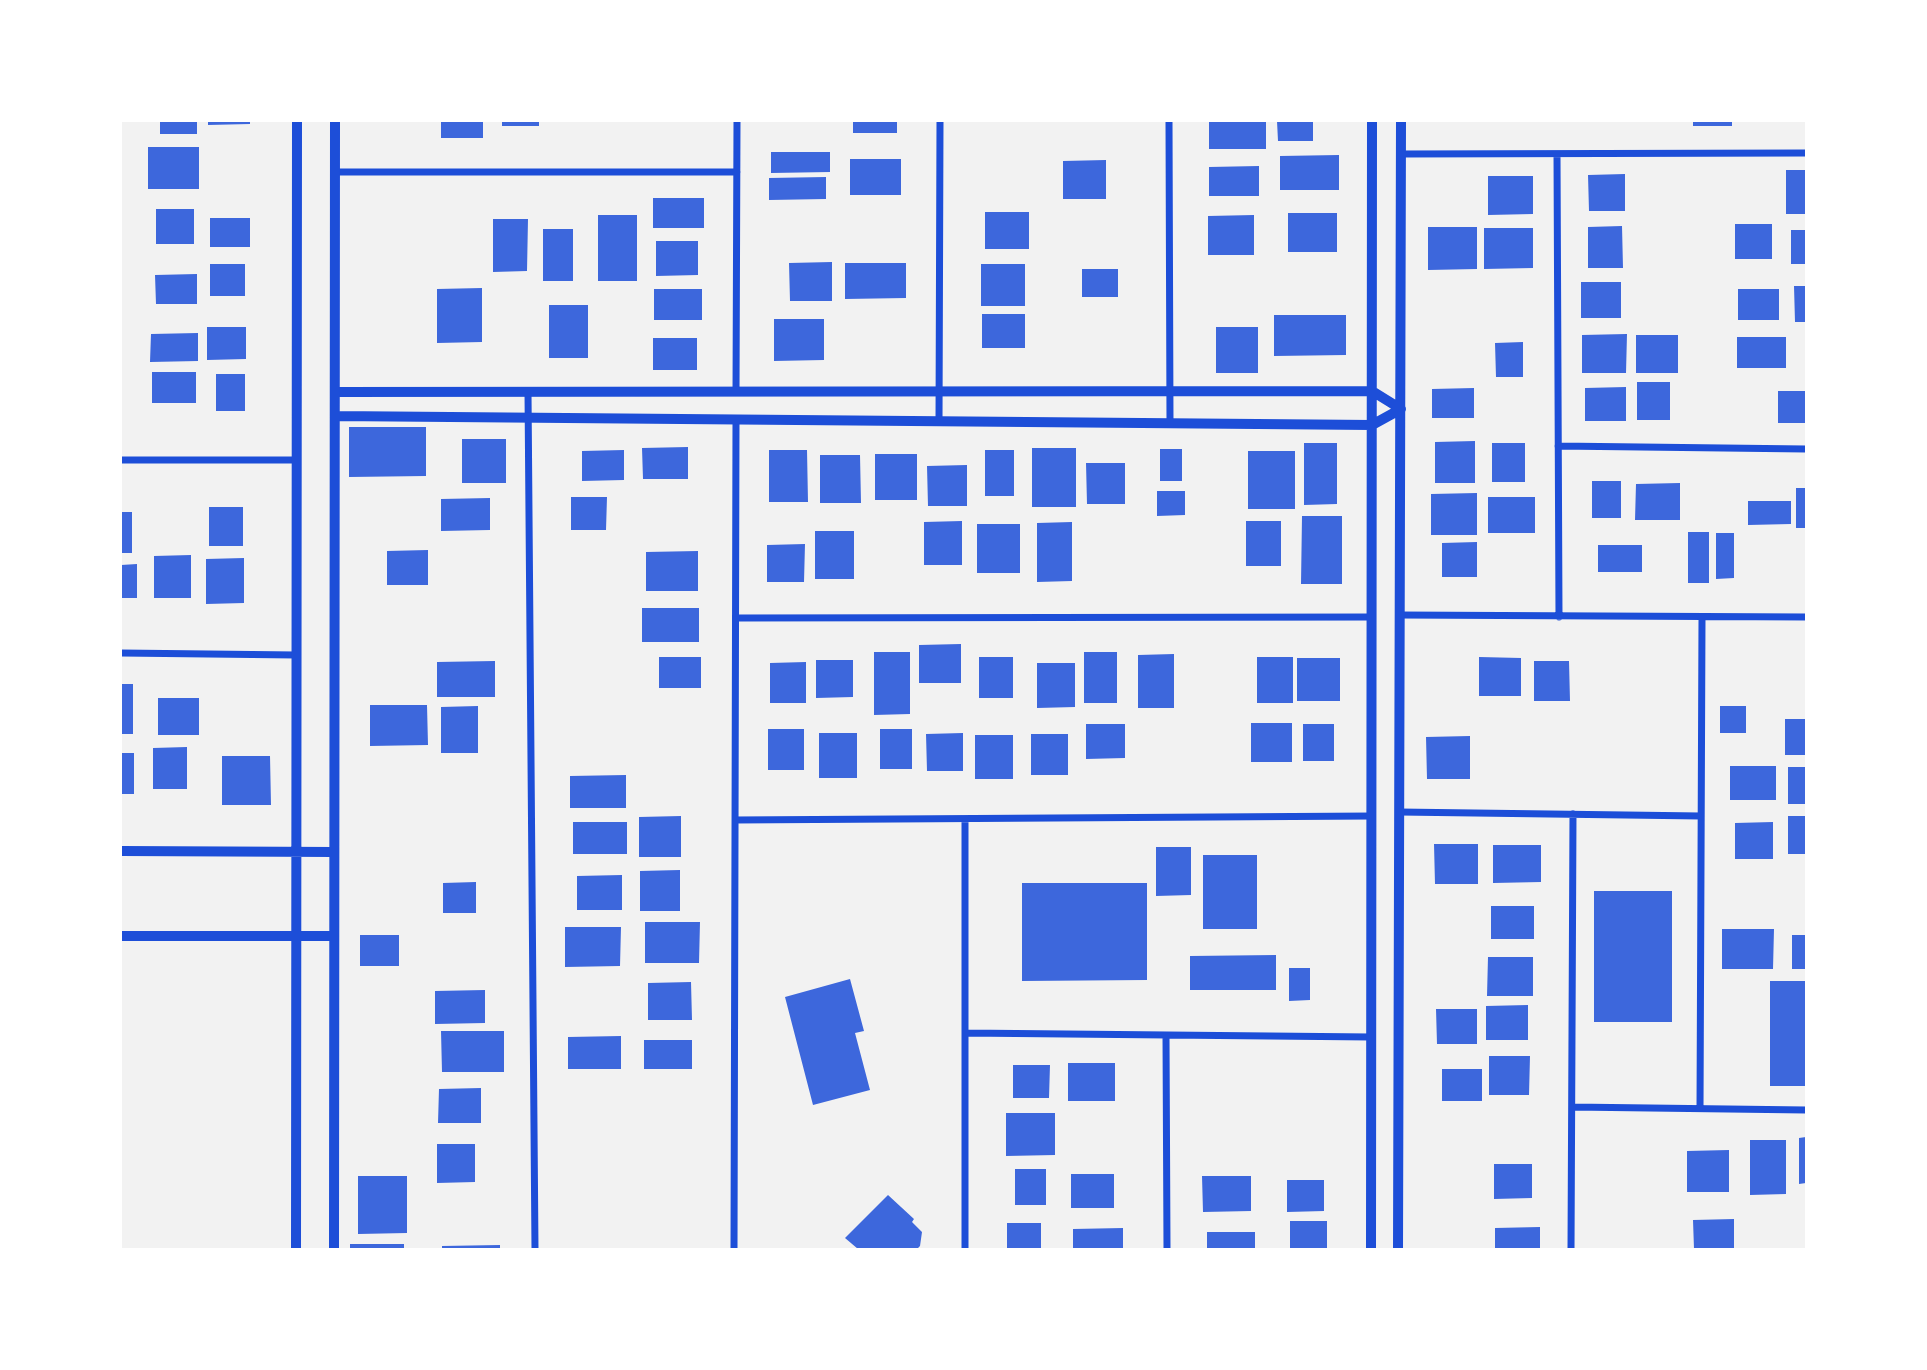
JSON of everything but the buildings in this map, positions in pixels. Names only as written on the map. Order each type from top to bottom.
[{"type":"street","points":[[296,1249],[297,121]]},
{"type":"street","points":[[334,1249],[335,121]]},
{"type":"street","points":[[736,392],[737,121]]},
{"type":"street","points":[[939,422],[940,121]]},
{"type":"street","points":[[1169,121],[1170,424]]},
{"type":"street","points":[[1371,1249],[1372,121]]},
{"type":"street","points":[[1398,1249],[1401,121]]},
{"type":"street","points":[[1401,154],[1806,153]]},
{"type":"street","points":[[1557,154],[1559,617]]},
{"type":"street","points":[[335,172],[737,173]]},
{"type":"street","points":[[335,392],[1372,391],[1401,409]]},
{"type":"street","points":[[528,392],[535,1249]]},
{"type":"street","points":[[335,416],[1372,425],[1401,409]]},
{"type":"street","points":[[734,1249],[736,420]]},
{"type":"street","points":[[1558,446],[1806,449]]},
{"type":"street","points":[[121,460],[297,460]]},
{"type":"street","points":[[1399,615],[1806,617]]},
{"type":"street","points":[[736,618],[1372,617]]},
{"type":"street","points":[[1700,1108],[1702,618]]},
{"type":"street","points":[[121,653],[296,655]]},
{"type":"street","points":[[1399,811],[1701,816]]},
{"type":"street","points":[[1571,1249],[1573,814]]},
{"type":"street","points":[[735,820],[1372,816]]},
{"type":"street","points":[[965,819],[965,1249]]},
{"type":"street","points":[[121,851],[334,852]]},
{"type":"street","points":[[121,936],[334,936]]},
{"type":"street","points":[[965,1033],[1371,1037]]},
{"type":"street","points":[[1166,1035],[1167,1249]]},
{"type":"street","points":[[1572,1107],[1806,1110]]}]
